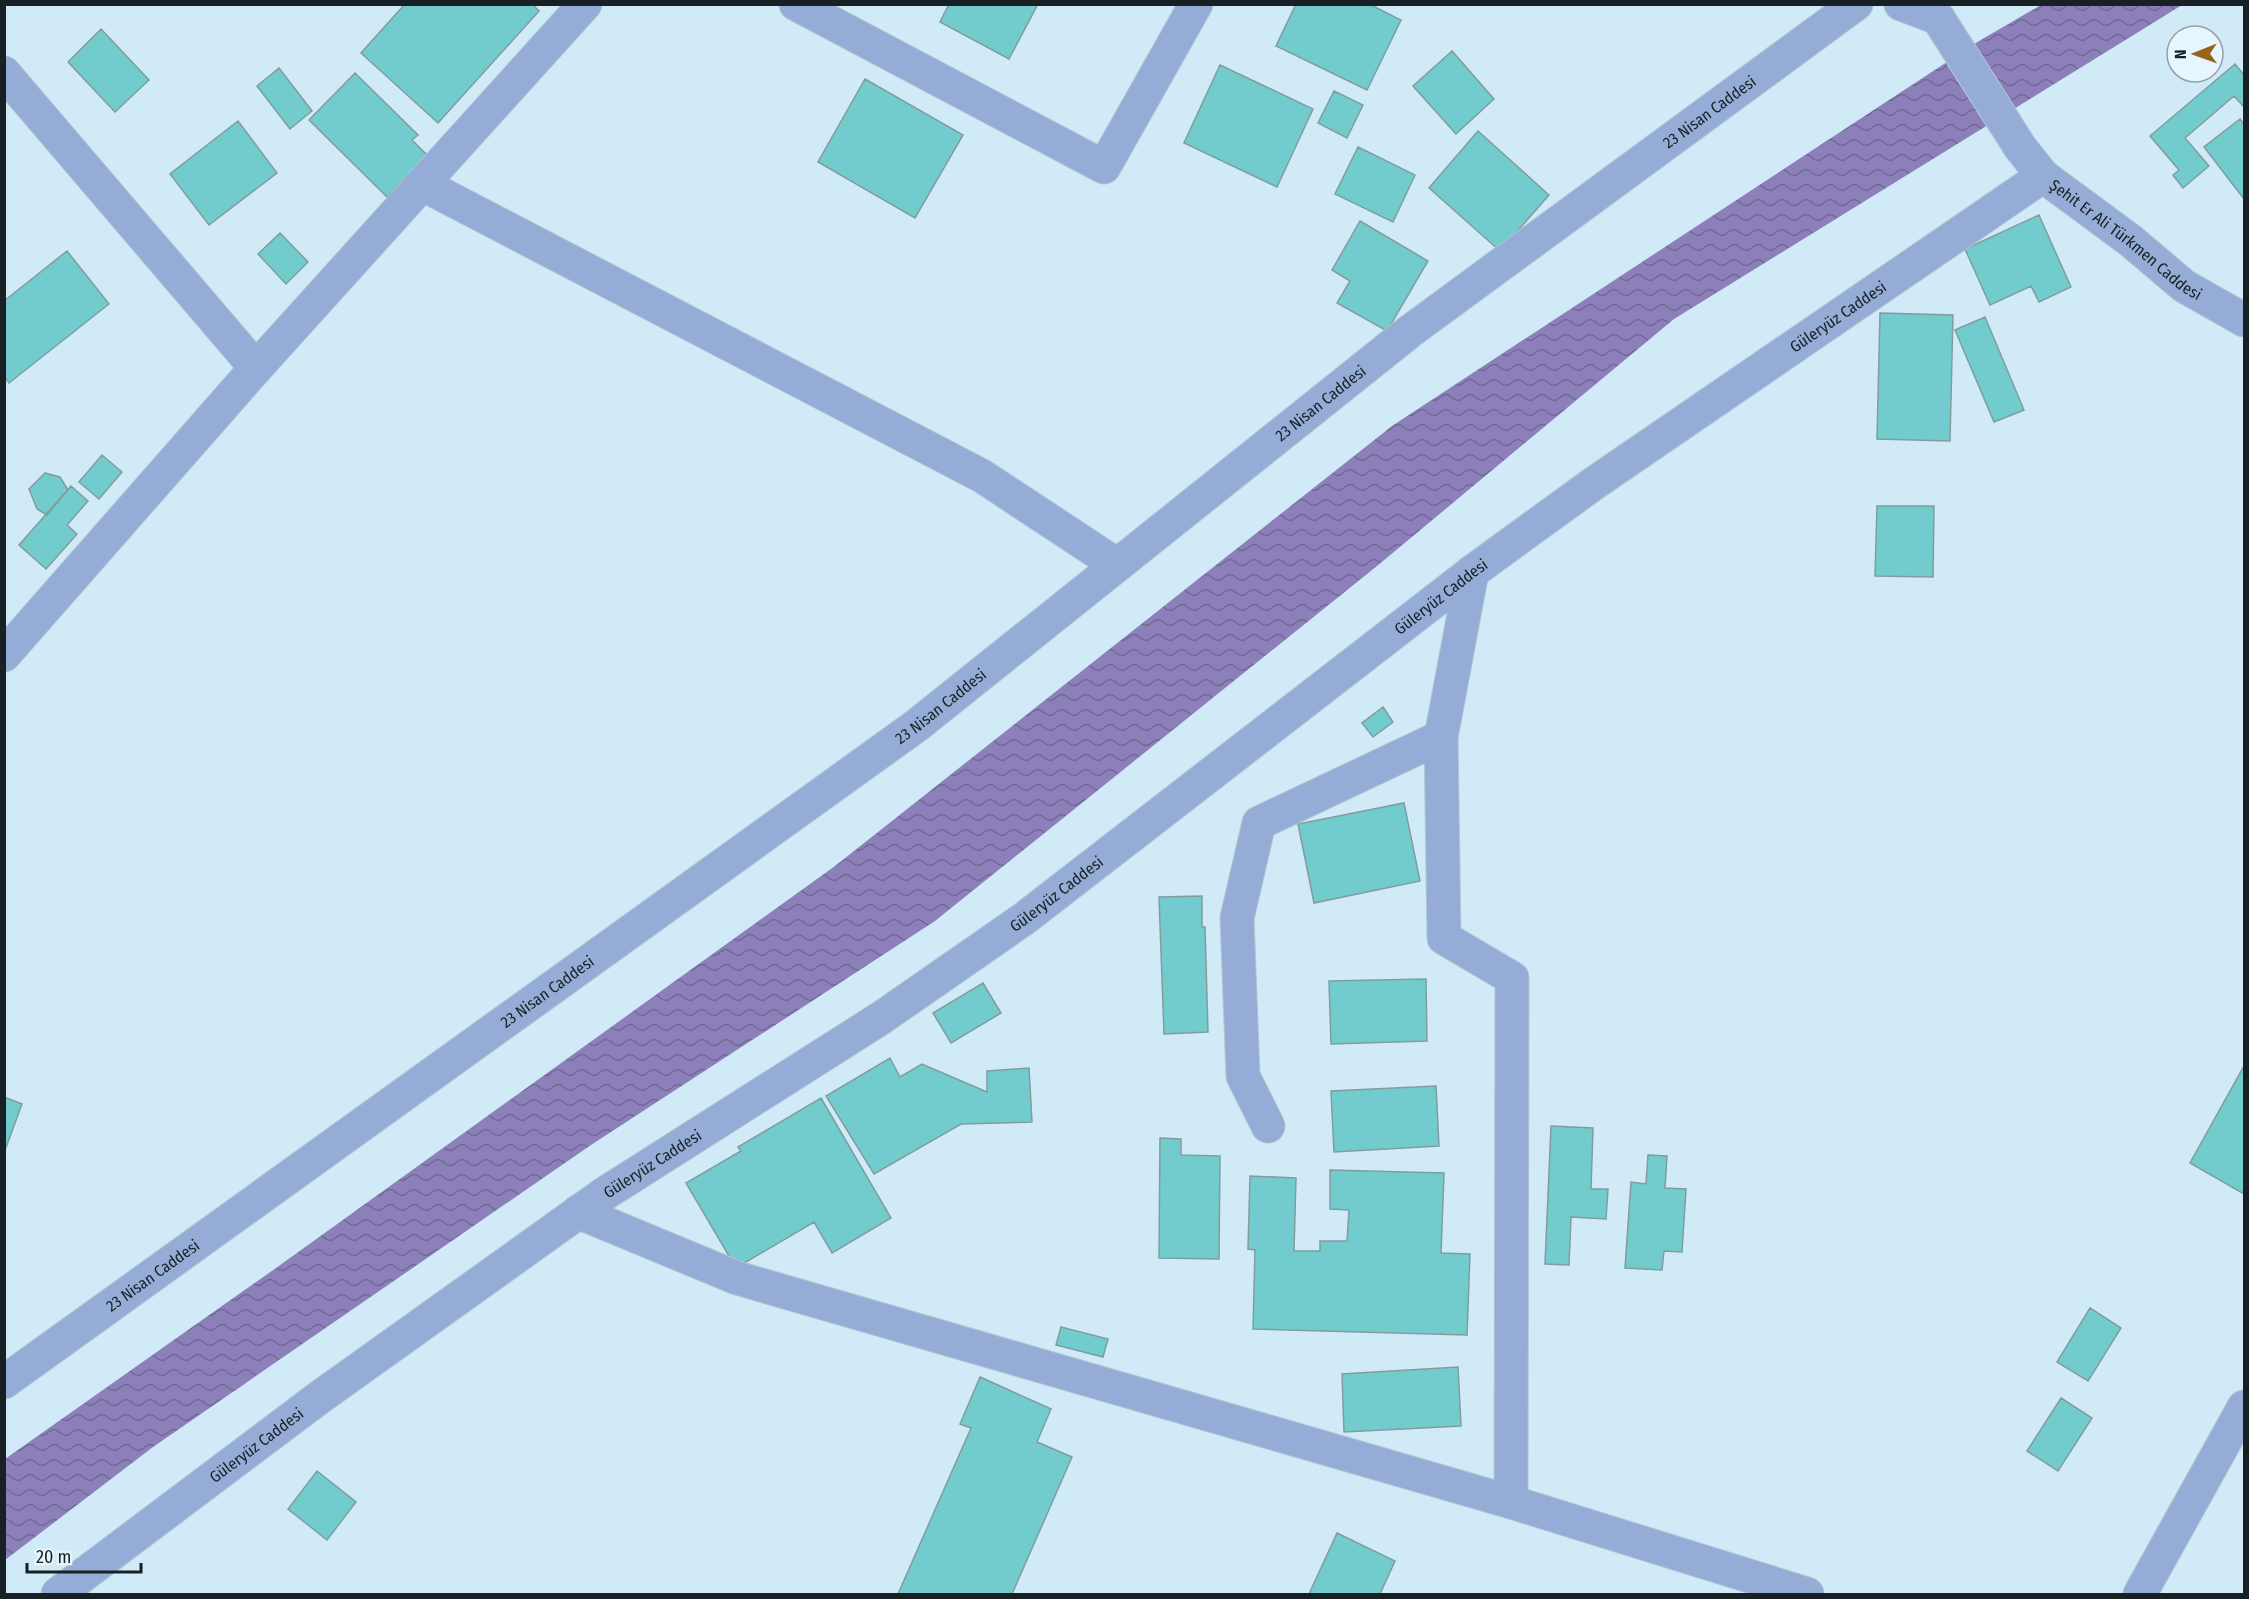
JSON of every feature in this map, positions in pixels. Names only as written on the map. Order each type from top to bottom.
[{"type":"street","points":[[4,655],[256,369],[585,4]]},
{"type":"street","points":[[796,4],[1104,168],[1196,4]]},
{"type":"street","name":"23 Nisan Caddesi","points":[[4,1382],[916,726],[1409,332],[1856,4]]},
{"type":"street","points":[[1901,4],[1947,11]]},
{"type":"street","name":"Şehit Er Ali Türkmen Caddesi","points":[[1947,11],[2020,147],[2043,176],[2131,241],[2184,286],[2244,320]]},
{"type":"street","points":[[4,73],[256,369]]},
{"type":"street","name":"Güleryüz Caddesi","points":[[58,1594],[320,1397],[578,1212],[881,1018],[1025,918],[1472,572],[1593,484],[2043,176]]},
{"type":"street","points":[[422,184],[982,476],[1118,565]]},
{"type":"street","points":[[1472,572],[1441,737],[1444,938],[1512,978],[1511,1502]]},
{"type":"street","points":[[1268,1126],[1243,1076],[1238,929],[1238,918],[1259,824],[1441,737]]},
{"type":"street","points":[[578,1212],[737,1278],[1511,1502],[1807,1594]]},
{"type":"street","points":[[2140,1594],[2240,1422]]},
{"type":"water","points":[[2041,5],[2182,5],[1674,319],[1377,566],[935,921],[591,1145],[153,1447],[5,1560],[5,1459],[276,1268],[835,866],[1392,426],[1979,41]]},
{"type":"building","points":[[405,4],[532,4],[539,11],[438,123],[361,53]]},
{"type":"building","points":[[949,4],[1038,4],[1009,59],[940,22]]},
{"type":"building","points":[[1296,4],[1369,4],[1401,20],[1367,90],[1276,46]]},
{"type":"building","points":[[101,29],[149,80],[115,112],[68,62]]},
{"type":"building","points":[[1452,51],[1494,99],[1456,134],[1413,86]]},
{"type":"building","points":[[2235,64],[2244,75],[2244,107],[2234,96],[2185,138],[2209,166],[2183,188],[2173,175],[2179,170],[2150,136],[2211,84],[2225,84],[2225,72]]},
{"type":"building","points":[[1220,65],[1313,109],[1277,187],[1184,143]]},
{"type":"building","points":[[279,68],[312,111],[290,129],[257,86]]},
{"type":"building","points":[[355,73],[418,135],[412,140],[427,155],[387,197],[309,120]]},
{"type":"building","points":[[865,79],[963,135],[915,218],[818,162]]},
{"type":"building","points":[[1334,91],[1363,105],[1347,138],[1318,123]]},
{"type":"building","points":[[2240,119],[2244,124],[2244,199],[2204,147]]},
{"type":"building","points":[[238,121],[277,173],[209,225],[170,174]]},
{"type":"building","points":[[1478,131],[1549,195],[1500,251],[1429,188]]},
{"type":"building","points":[[1358,147],[1415,175],[1393,222],[1335,194]]},
{"type":"building","points":[[2039,215],[2071,287],[2039,302],[2031,286],[1990,305],[1965,249]]},
{"type":"building","points":[[1360,221],[1428,261],[1387,331],[1337,303],[1350,281],[1332,270]]},
{"type":"building","points":[[280,233],[308,262],[286,284],[258,254]]},
{"type":"building","points":[[67,251],[109,304],[9,383],[4,376],[4,301]]},
{"type":"building","points":[[1880,313],[1953,315],[1950,441],[1877,439]]},
{"type":"building","points":[[1985,317],[2024,410],[1994,422],[1955,330]]},
{"type":"building","points":[[102,455],[122,472],[99,499],[79,482]]},
{"type":"building","points":[[45,473],[60,477],[68,490],[47,515],[37,509],[29,489]]},
{"type":"building","points":[[71,486],[88,501],[67,525],[77,534],[46,569],[19,545]]},
{"type":"building","points":[[1877,506],[1934,506],[1933,577],[1875,576]]},
{"type":"building","points":[[1383,707],[1393,722],[1373,737],[1362,723]]},
{"type":"building","points":[[1404,803],[1420,881],[1314,903],[1298,824]]},
{"type":"building","points":[[1202,896],[1208,1032],[1164,1034],[1159,897]]},
{"type":"building","points":[[1426,979],[1427,1041],[1331,1044],[1329,981]]},
{"type":"building","points":[[983,983],[1001,1013],[951,1043],[933,1013]]},
{"type":"building","points":[[890,1058],[900,1077],[922,1064],[987,1092],[987,1071],[1029,1068],[1032,1122],[961,1124],[874,1174],[826,1096]]},
{"type":"building","points":[[2244,1066],[2244,1194],[2190,1163]]},
{"type":"building","points":[[1436,1086],[1439,1146],[1334,1152],[1331,1091]]},
{"type":"building","points":[[4,1097],[22,1104],[4,1153]]},
{"type":"building","points":[[821,1098],[891,1218],[832,1253],[814,1222],[736,1268],[686,1183],[741,1151],[738,1147]]},
{"type":"building","points":[[1551,1126],[1593,1128],[1591,1189],[1608,1189],[1606,1219],[1571,1217],[1569,1265],[1545,1264]]},
{"type":"building","points":[[1160,1138],[1181,1139],[1181,1155],[1220,1156],[1219,1259],[1159,1258]]},
{"type":"building","points":[[1648,1155],[1667,1156],[1665,1188],[1686,1189],[1682,1252],[1664,1251],[1662,1270],[1625,1268],[1631,1182],[1646,1184]]},
{"type":"building","points":[[1330,1170],[1444,1173],[1441,1253],[1470,1254],[1467,1335],[1253,1329],[1255,1250],[1248,1249],[1250,1176],[1296,1178],[1294,1251],[1320,1251],[1320,1241],[1347,1241],[1349,1210],[1330,1209]]},
{"type":"building","points":[[2090,1308],[2121,1328],[2088,1381],[2057,1362]]},
{"type":"building","points":[[1061,1327],[1108,1339],[1103,1357],[1056,1345]]},
{"type":"building","points":[[1458,1367],[1461,1426],[1344,1432],[1342,1374]]},
{"type":"building","points":[[980,1377],[1051,1409],[1037,1442],[1072,1457],[1012,1594],[898,1594],[971,1428],[960,1424]]},
{"type":"building","points":[[2061,1398],[2092,1418],[2058,1471],[2027,1451]]},
{"type":"building","points":[[317,1471],[356,1502],[327,1540],[288,1509]]},
{"type":"building","points":[[1337,1533],[1395,1561],[1380,1594],[1309,1594]]}]
